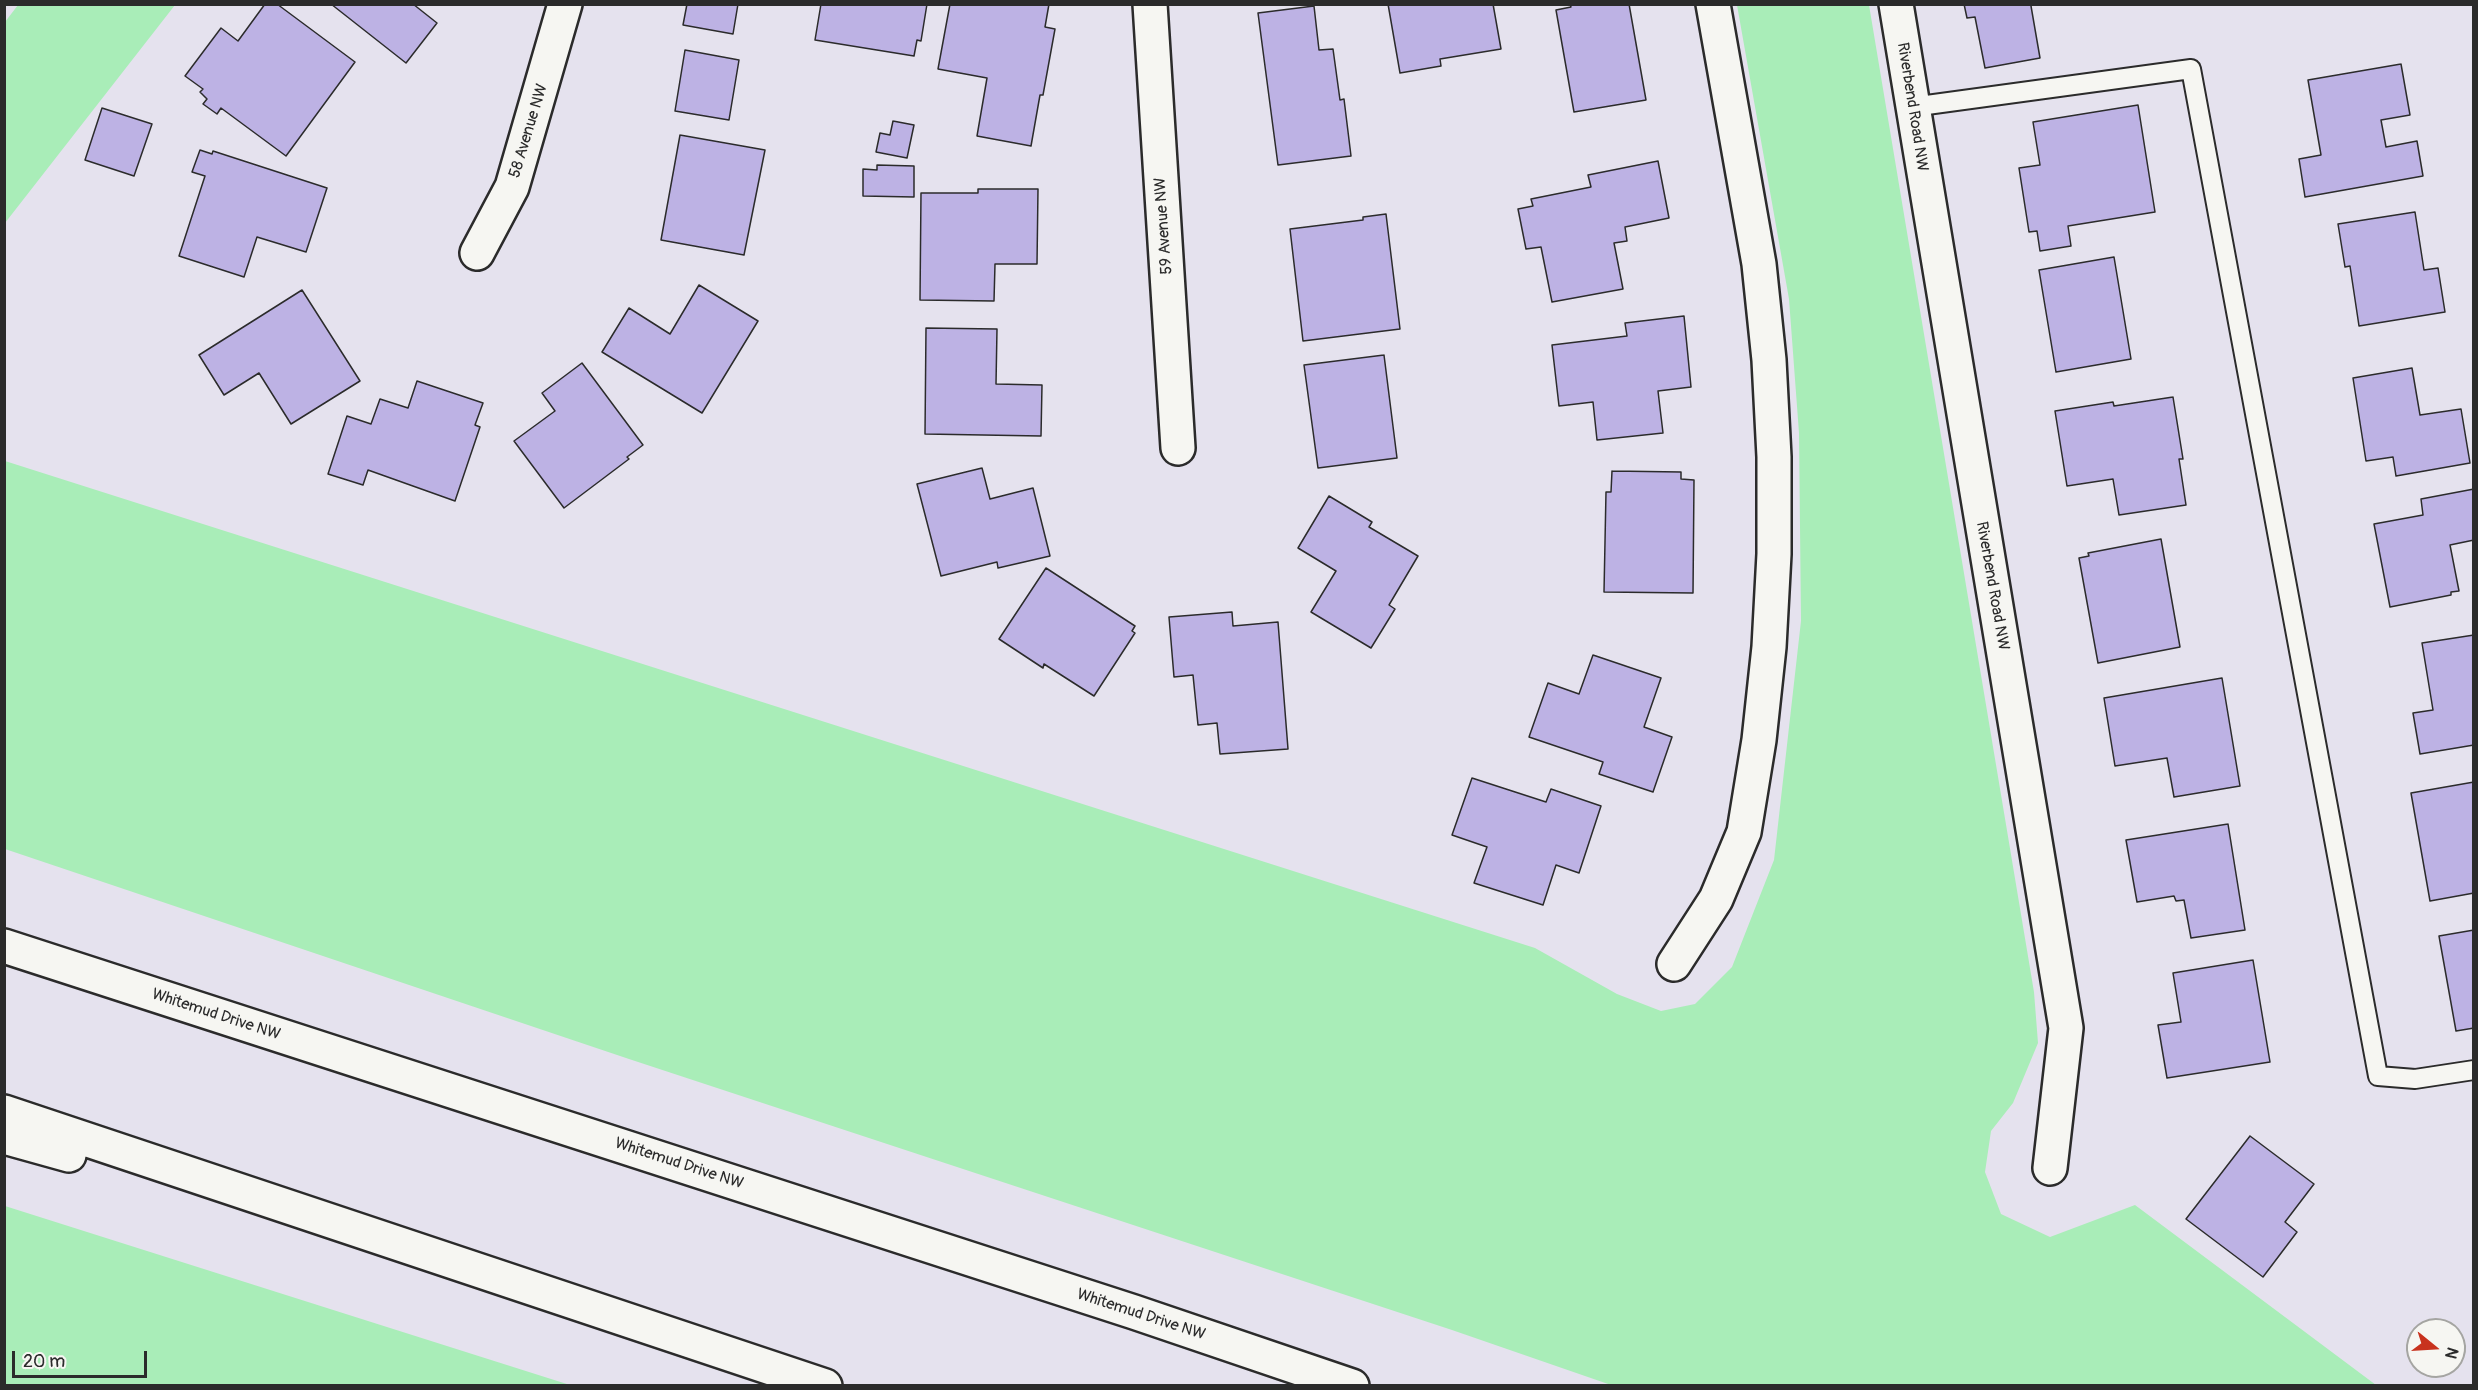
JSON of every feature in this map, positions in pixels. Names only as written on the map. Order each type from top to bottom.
[{"type":"main road","name":"58 Avenue NW","points":[[477,253],[512,187],[566,4]]},
{"type":"main road","name":"59 Avenue NW","points":[[1150,4],[1178,448]]},
{"type":"main road","points":[[1674,963],[1716,899],[1744,832],[1759,740],[1768,659],[1774,554],[1774,446],[1769,360],[1760,274],[1713,4]]},
{"type":"main road","name":"Riverbend Road NW","points":[[1896,4],[2066,1028],[2050,1168]]},
{"type":"main road","name":"Whitemud Drive NW","points":[[4,946],[1134,1312],[1352,1386]]},
{"type":"main road","points":[[4,1112],[825,1386]]},
{"type":"main road","points":[[4,1137],[452,1261]]},
{"type":"lane","points":[[1912,107],[2192,69],[2378,1076],[2415,1079],[2474,1070]]},
{"type":"green space","points":[[18,5],[175,5],[5,223],[5,22]]},
{"type":"green space","points":[[1737,5],[1869,5],[2034,992],[2038,1043],[2013,1103],[1991,1131],[1985,1172],[2001,1214],[2050,1237],[2135,1205],[2376,1385],[1611,1385],[1452,1330],[629,1059],[5,849],[5,461],[1535,948],[1617,994],[1661,1011],[1695,1004],[1732,967],[1774,860],[1801,621],[1799,433],[1789,299]]},
{"type":"green space","points":[[5,1206],[570,1385],[5,1385]]},
{"type":"building","points":[[265,4],[277,4],[355,62],[286,156],[221,108],[217,114],[203,104],[207,99],[200,92],[203,89],[185,76],[221,28],[238,41]]},
{"type":"building","points":[[331,4],[413,4],[437,23],[406,63]]},
{"type":"building","points":[[687,4],[738,4],[733,34],[683,25]]},
{"type":"building","points":[[821,4],[927,4],[921,41],[917,40],[914,56],[815,40]]},
{"type":"building","points":[[950,4],[1049,4],[1045,27],[1055,29],[1031,146],[977,136],[987,78],[938,69]]},
{"type":"building","points":[[1388,4],[1493,4],[1501,49],[1440,59],[1441,66],[1400,73]]},
{"type":"building","points":[[1570,4],[1629,4],[1646,100],[1574,112],[1556,10],[1571,7]]},
{"type":"building","points":[[1964,4],[2033,4],[2031,6],[2040,58],[1985,68],[1975,17],[1967,18]]},
{"type":"building","points":[[1314,6],[1319,50],[1333,49],[1340,100],[1344,99],[1351,156],[1278,165],[1258,13]]},
{"type":"building","points":[[685,50],[739,60],[729,120],[675,111]]},
{"type":"building","points":[[2401,64],[2410,115],[2381,120],[2386,147],[2417,141],[2423,176],[2305,197],[2299,159],[2321,155],[2308,80]]},
{"type":"building","points":[[2138,105],[2155,212],[2068,226],[2071,246],[2040,251],[2037,231],[2029,232],[2019,168],[2040,165],[2033,122]]},
{"type":"building","points":[[102,108],[152,124],[134,176],[85,160]]},
{"type":"building","points":[[893,121],[914,125],[907,158],[876,152],[880,133],[890,135]]},
{"type":"building","points":[[680,135],[765,150],[744,255],[661,240]]},
{"type":"building","points":[[200,150],[212,154],[213,151],[327,188],[306,252],[257,237],[244,277],[179,256],[205,176],[192,172]]},
{"type":"building","points":[[1658,161],[1669,218],[1625,227],[1627,241],[1614,243],[1623,289],[1552,302],[1541,247],[1526,249],[1518,209],[1533,206],[1531,199],[1591,187],[1588,175]]},
{"type":"building","points":[[877,165],[914,166],[914,197],[863,196],[863,169],[877,170]]},
{"type":"building","points":[[978,189],[1038,189],[1037,264],[995,264],[994,301],[920,300],[921,193],[978,193]]},
{"type":"building","points":[[2415,212],[2424,270],[2438,268],[2445,312],[2359,326],[2350,266],[2345,267],[2338,224]]},
{"type":"building","points":[[1386,214],[1400,329],[1303,341],[1290,229],[1363,220],[1363,217]]},
{"type":"building","points":[[2114,257],[2131,359],[2056,372],[2039,270]]},
{"type":"building","points":[[699,285],[758,321],[702,413],[602,352],[629,308],[670,334]]},
{"type":"building","points":[[302,290],[360,381],[291,424],[259,373],[224,395],[199,355]]},
{"type":"building","points":[[1684,316],[1691,387],[1658,391],[1663,433],[1597,440],[1593,402],[1559,406],[1552,345],[1627,336],[1625,323]]},
{"type":"building","points":[[926,328],[997,329],[996,384],[1042,385],[1041,436],[925,434]]},
{"type":"building","points":[[1384,355],[1397,458],[1318,468],[1304,365]]},
{"type":"building","points":[[582,363],[643,445],[627,457],[629,459],[564,508],[514,441],[555,411],[542,393]]},
{"type":"building","points":[[2412,368],[2420,415],[2461,409],[2470,463],[2396,476],[2393,457],[2366,461],[2353,378]]},
{"type":"building","points":[[417,381],[483,403],[475,425],[480,427],[455,501],[368,470],[363,485],[328,474],[347,416],[371,424],[380,399],[408,408]]},
{"type":"building","points":[[2173,397],[2183,459],[2179,459],[2186,505],[2119,515],[2113,479],[2067,486],[2055,411],[2113,402],[2114,406]]},
{"type":"building","points":[[982,468],[990,499],[1033,488],[1050,556],[998,568],[997,562],[941,576],[917,484]]},
{"type":"building","points":[[1612,471],[1681,472],[1681,479],[1694,480],[1693,593],[1604,592],[1606,492],[1611,492]]},
{"type":"building","points":[[2474,489],[2474,540],[2450,545],[2459,591],[2451,592],[2451,595],[2390,607],[2374,524],[2423,515],[2421,499]]},
{"type":"building","points":[[1329,496],[1372,522],[1369,527],[1418,556],[1389,605],[1395,609],[1371,648],[1311,612],[1336,571],[1298,548]]},
{"type":"building","points":[[2161,539],[2180,647],[2098,663],[2079,558],[2089,556],[2088,553]]},
{"type":"building","points":[[1046,568],[1135,626],[1132,631],[1135,633],[1094,696],[1044,664],[1043,668],[999,639]]},
{"type":"building","points":[[1232,612],[1233,626],[1278,622],[1288,749],[1220,754],[1217,723],[1198,725],[1193,675],[1174,677],[1169,617]]},
{"type":"building","points":[[2474,635],[2474,745],[2420,754],[2413,713],[2433,710],[2422,643]]},
{"type":"building","points":[[1593,655],[1661,678],[1644,727],[1672,737],[1653,792],[1599,774],[1603,762],[1529,737],[1548,683],[1579,694]]},
{"type":"building","points":[[2222,678],[2240,786],[2174,797],[2167,758],[2115,766],[2104,698]]},
{"type":"building","points":[[1472,778],[1546,802],[1551,789],[1601,806],[1579,873],[1556,865],[1543,905],[1474,883],[1487,847],[1452,835]]},
{"type":"building","points":[[2474,782],[2474,893],[2430,901],[2411,793]]},
{"type":"building","points":[[2228,824],[2245,930],[2191,938],[2184,900],[2176,901],[2174,896],[2137,902],[2126,840]]},
{"type":"building","points":[[2474,930],[2474,1028],[2456,1031],[2439,936]]},
{"type":"building","points":[[2253,960],[2270,1062],[2167,1078],[2158,1025],[2181,1022],[2173,973]]},
{"type":"building","points":[[2250,1136],[2314,1184],[2285,1222],[2297,1232],[2263,1277],[2186,1219]]}]
